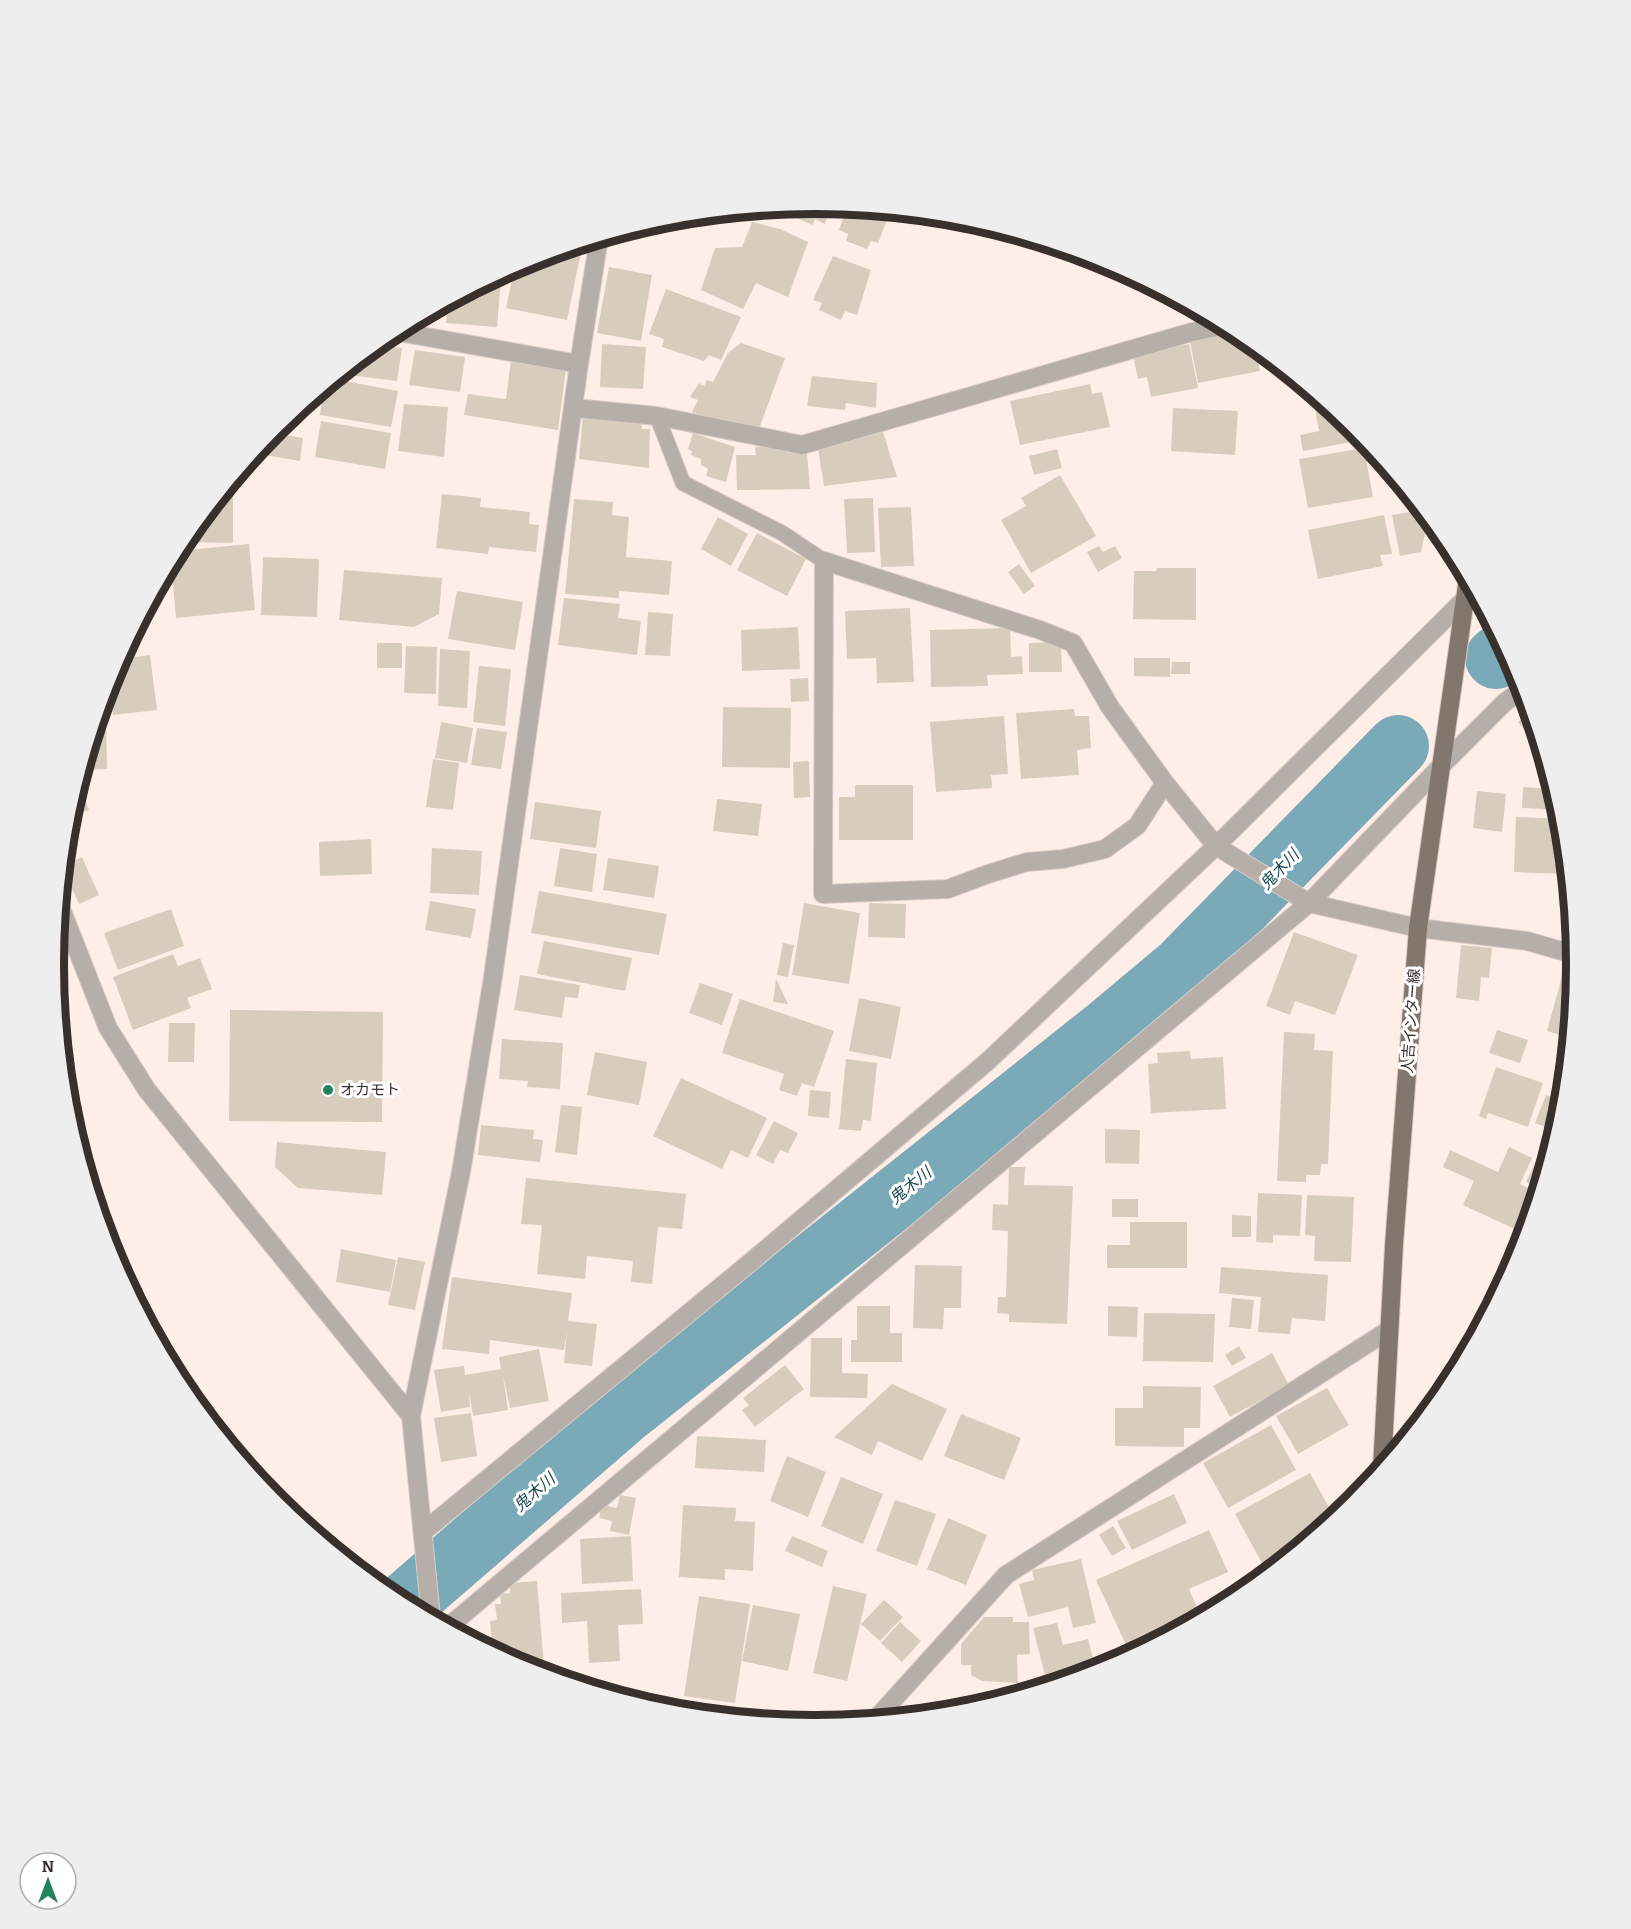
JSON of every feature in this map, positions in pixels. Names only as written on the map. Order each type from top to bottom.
[{"type":"main road","name":"人吉インター線","points":[[1383,1457],[1394,1245],[1418,928],[1440,767],[1470,596]]},
{"type":"street","points":[[430,1609],[411,1416],[461,1172],[492,977],[598,246]]},
{"type":"street","points":[[574,408],[657,416],[802,446],[1192,332],[1214,328]]},
{"type":"street","points":[[408,334],[579,364]]},
{"type":"street","points":[[1165,783],[1137,826],[1105,849],[1063,859],[1027,862],[948,889],[824,894],[824,561],[1040,630],[1073,643],[1110,707],[1165,783],[1216,846],[1309,903],[1418,928],[1527,940],[1566,952]]},
{"type":"street","points":[[423,1532],[743,1268],[988,1061],[1216,846],[1469,595]]},
{"type":"street","points":[[454,1622],[1309,903],[1440,767],[1516,694]]},
{"type":"street","points":[[66,921],[108,1028],[147,1090],[411,1416]]},
{"type":"street","points":[[882,1712],[1006,1575],[1389,1330]]},
{"type":"lane","points":[[657,416],[683,483],[782,533],[824,561]]},
{"type":"building","points":[[788,214],[786,219],[776,215]]},
{"type":"building","points":[[796,214],[829,214],[825,224],[815,219],[813,225],[794,217]]},
{"type":"building","points":[[845,214],[888,217],[878,243],[871,241],[867,249],[846,241],[848,234],[839,230]]},
{"type":"building","points":[[752,222],[780,229],[808,242],[788,297],[756,283],[743,309],[701,290],[715,248],[742,247]]},
{"type":"building","points":[[581,251],[567,320],[506,308],[512,278]]},
{"type":"building","points":[[833,256],[871,270],[857,315],[845,311],[841,320],[819,310],[822,303],[813,300]]},
{"type":"building","points":[[609,267],[652,275],[641,341],[597,333]]},
{"type":"building","points":[[501,283],[497,327],[446,323],[447,310]]},
{"type":"building","points":[[666,289],[741,317],[721,360],[709,355],[704,361],[662,347],[664,339],[649,334]]},
{"type":"building","points":[[1224,335],[1257,358],[1260,371],[1198,383],[1190,341]]},
{"type":"building","points":[[741,343],[785,358],[759,429],[741,428],[692,412],[698,400],[690,397],[699,383],[704,386],[707,380],[713,382],[728,353]]},
{"type":"building","points":[[602,344],[646,347],[643,389],[600,387]]},
{"type":"building","points":[[1189,344],[1198,388],[1151,397],[1147,377],[1138,379],[1133,355]]},
{"type":"building","points":[[389,347],[402,348],[397,381],[350,375]]},
{"type":"building","points":[[415,350],[465,357],[460,392],[409,385]]},
{"type":"building","points":[[511,359],[566,369],[558,430],[464,415],[468,394],[506,399]]},
{"type":"building","points":[[812,376],[877,383],[876,408],[846,403],[845,410],[807,406]]},
{"type":"building","points":[[344,381],[398,391],[391,427],[320,415],[322,398]]},
{"type":"building","points":[[1090,384],[1092,394],[1102,392],[1110,427],[1020,445],[1010,401]]},
{"type":"building","points":[[1314,403],[1355,441],[1303,451],[1300,435],[1319,431]]},
{"type":"building","points":[[404,404],[448,407],[444,457],[398,451]]},
{"type":"building","points":[[1173,408],[1238,411],[1235,455],[1171,451]]},
{"type":"building","points":[[583,414],[641,418],[642,429],[650,429],[649,468],[579,459]]},
{"type":"building","points":[[321,421],[391,433],[385,469],[315,457]]},
{"type":"building","points":[[883,432],[897,477],[824,486],[818,449]]},
{"type":"building","points":[[693,433],[735,447],[726,482],[706,476],[708,469],[701,465],[701,459],[691,455],[692,451],[688,449]]},
{"type":"building","points":[[282,435],[303,438],[300,461],[264,455]]},
{"type":"building","points":[[755,447],[787,447],[788,453],[807,453],[810,489],[737,490],[736,455],[756,455]]},
{"type":"building","points":[[1361,448],[1365,452],[1373,497],[1308,508],[1299,459]]},
{"type":"building","points":[[1057,449],[1062,468],[1034,475],[1029,456]]},
{"type":"building","points":[[1060,475],[1096,536],[1031,573],[1001,520],[1026,506],[1021,498]]},
{"type":"building","points":[[233,491],[233,543],[194,542]]},
{"type":"building","points":[[442,494],[481,498],[480,507],[530,512],[529,524],[539,525],[536,552],[489,547],[488,554],[436,548]]},
{"type":"building","points":[[873,498],[875,552],[847,553],[844,499]]},
{"type":"building","points":[[574,499],[613,502],[612,515],[629,517],[626,557],[672,561],[669,595],[619,591],[619,598],[565,594]]},
{"type":"building","points":[[911,507],[914,566],[881,567],[878,508]]},
{"type":"building","points":[[1414,511],[1426,527],[1421,552],[1400,556],[1392,515]]},
{"type":"building","points":[[1384,515],[1392,554],[1380,555],[1383,566],[1318,579],[1308,530]]},
{"type":"building","points":[[718,517],[748,534],[731,566],[701,549]]},
{"type":"building","points":[[757,533],[806,559],[787,596],[737,570]]},
{"type":"building","points":[[249,544],[255,610],[176,618],[172,577],[189,550]]},
{"type":"building","points":[[1099,546],[1103,552],[1115,546],[1122,558],[1098,572],[1087,552]]},
{"type":"building","points":[[263,557],[319,559],[317,617],[261,615]]},
{"type":"building","points":[[1019,564],[1035,586],[1024,594],[1008,572]]},
{"type":"building","points":[[1157,568],[1196,568],[1196,620],[1133,619],[1134,571],[1156,571]]},
{"type":"building","points":[[344,570],[442,578],[439,614],[414,627],[339,620]]},
{"type":"building","points":[[457,591],[523,602],[515,650],[448,639]]},
{"type":"building","points":[[564,598],[620,604],[618,618],[641,621],[637,655],[558,645]]},
{"type":"building","points":[[910,608],[914,682],[877,683],[876,658],[847,659],[845,611]]},
{"type":"building","points":[[648,612],[673,614],[670,656],[645,655]]},
{"type":"building","points":[[798,627],[800,669],[742,671],[741,630]]},
{"type":"building","points":[[1010,628],[1011,657],[1022,656],[1023,674],[987,675],[988,686],[931,687],[930,630]]},
{"type":"building","points":[[1061,642],[1062,672],[1029,672],[1029,643]]},
{"type":"building","points":[[377,643],[402,643],[402,668],[377,668]]},
{"type":"building","points":[[406,646],[437,647],[436,694],[404,693]]},
{"type":"building","points":[[440,649],[470,651],[467,708],[438,706]]},
{"type":"building","points":[[150,655],[157,710],[113,715],[112,704],[131,658]]},
{"type":"building","points":[[1134,658],[1170,658],[1170,677],[1134,676]]},
{"type":"building","points":[[1172,662],[1190,662],[1190,674],[1171,674]]},
{"type":"building","points":[[479,666],[511,669],[505,726],[473,722]]},
{"type":"building","points":[[808,678],[809,701],[791,702],[790,679]]},
{"type":"building","points":[[723,707],[791,708],[790,768],[722,767]]},
{"type":"building","points":[[1074,709],[1075,716],[1089,716],[1091,748],[1077,750],[1079,775],[1021,779],[1016,713]]},
{"type":"building","points":[[1004,716],[1008,774],[991,775],[992,788],[936,792],[930,722]]},
{"type":"building","points":[[1525,717],[1531,737],[1518,722]]},
{"type":"building","points":[[106,718],[107,769],[90,770]]},
{"type":"building","points":[[441,722],[473,728],[467,763],[435,758]]},
{"type":"building","points":[[477,728],[507,732],[501,769],[471,765]]},
{"type":"building","points":[[433,759],[459,763],[453,810],[426,807]]},
{"type":"building","points":[[809,761],[810,797],[794,798],[793,762]]},
{"type":"building","points":[[855,785],[913,785],[913,840],[839,840],[839,797],[855,797]]},
{"type":"building","points":[[1523,787],[1545,788],[1550,809],[1522,808]]},
{"type":"building","points":[[1477,791],[1506,794],[1502,832],[1473,828]]},
{"type":"building","points":[[84,796],[89,810],[80,813]]},
{"type":"building","points":[[717,799],[762,804],[758,836],[713,831]]},
{"type":"building","points":[[535,802],[601,811],[596,848],[530,839]]},
{"type":"building","points":[[1516,817],[1552,819],[1561,874],[1514,872]]},
{"type":"building","points":[[371,839],[372,874],[320,876],[319,842]]},
{"type":"building","points":[[432,848],[482,851],[479,895],[430,893]]},
{"type":"building","points":[[560,848],[597,854],[592,892],[554,886]]},
{"type":"building","points":[[82,857],[99,895],[79,904],[69,883],[72,862]]},
{"type":"building","points":[[608,858],[659,866],[654,898],[603,890]]},
{"type":"building","points":[[539,891],[667,914],[659,955],[531,933]]},
{"type":"building","points":[[430,901],[476,909],[471,938],[425,930]]},
{"type":"building","points":[[804,903],[860,913],[849,984],[792,975]]},
{"type":"building","points":[[869,903],[906,904],[905,938],[868,937]]},
{"type":"building","points":[[171,909],[184,946],[118,970],[104,933]]},
{"type":"building","points":[[1294,932],[1358,955],[1335,1015],[1295,1001],[1290,1015],[1266,1006]]},
{"type":"building","points":[[544,941],[632,958],[625,991],[537,974]]},
{"type":"building","points":[[783,943],[794,945],[788,977],[777,975]]},
{"type":"building","points":[[1461,945],[1492,948],[1489,978],[1481,977],[1479,1001],[1456,998]]},
{"type":"building","points":[[173,954],[178,966],[200,958],[212,989],[187,998],[191,1008],[133,1030],[113,977]]},
{"type":"building","points":[[1564,969],[1566,969],[1563,1036],[1547,1031]]},
{"type":"building","points":[[520,975],[580,985],[578,998],[565,997],[562,1018],[514,1010]]},
{"type":"building","points":[[776,979],[788,1004],[773,1002]]},
{"type":"building","points":[[700,983],[733,994],[722,1025],[689,1013]]},
{"type":"building","points":[[859,998],[901,1007],[891,1059],[849,1051]]},
{"type":"building","points":[[740,999],[834,1031],[814,1087],[802,1083],[797,1096],[779,1090],[784,1074],[722,1053]]},
{"type":"building","points":[[230,1010],[383,1012],[382,1122],[229,1121]]},
{"type":"building","points":[[169,1023],[195,1023],[194,1062],[168,1062]]},
{"type":"building","points":[[1497,1030],[1528,1040],[1520,1063],[1489,1053]]},
{"type":"building","points":[[1284,1032],[1315,1034],[1314,1050],[1333,1051],[1328,1164],[1321,1164],[1320,1175],[1306,1175],[1306,1182],[1277,1181]]},
{"type":"building","points":[[502,1039],[563,1043],[560,1089],[527,1087],[528,1081],[499,1079]]},
{"type":"building","points":[[1190,1051],[1191,1059],[1223,1057],[1226,1109],[1151,1113],[1148,1064],[1158,1063],[1157,1053]]},
{"type":"building","points":[[595,1052],[647,1062],[639,1105],[587,1095]]},
{"type":"building","points":[[846,1059],[877,1063],[871,1121],[863,1120],[861,1131],[839,1129]]},
{"type":"building","points":[[1496,1067],[1543,1083],[1528,1127],[1488,1113],[1486,1119],[1479,1116]]},
{"type":"building","points":[[681,1078],[767,1118],[748,1158],[731,1150],[722,1169],[653,1136]]},
{"type":"building","points":[[810,1090],[831,1092],[829,1118],[808,1116]]},
{"type":"building","points":[[1546,1095],[1554,1098],[1548,1128],[1535,1123]]},
{"type":"building","points":[[561,1105],[582,1107],[577,1155],[555,1152]]},
{"type":"building","points":[[774,1121],[798,1133],[788,1153],[780,1150],[773,1164],[756,1155]]},
{"type":"building","points":[[481,1125],[534,1130],[533,1139],[543,1140],[540,1162],[478,1155]]},
{"type":"building","points":[[1105,1129],[1140,1130],[1139,1164],[1105,1163]]},
{"type":"building","points":[[277,1142],[386,1152],[382,1195],[298,1188],[275,1167]]},
{"type":"building","points":[[1509,1147],[1532,1158],[1520,1184],[1532,1190],[1517,1230],[1463,1205],[1474,1181],[1443,1167],[1450,1150],[1498,1172]]},
{"type":"building","points":[[1537,1159],[1540,1161],[1533,1185],[1526,1182]]},
{"type":"building","points":[[1009,1167],[1025,1167],[1024,1185],[1073,1186],[1067,1324],[1009,1322],[1009,1314],[997,1313],[998,1297],[1006,1297],[1008,1231],[992,1230],[993,1204],[1008,1205]]},
{"type":"building","points":[[526,1178],[686,1194],[682,1229],[658,1227],[652,1284],[631,1282],[633,1261],[587,1256],[585,1279],[537,1274],[542,1225],[521,1224]]},
{"type":"building","points":[[1258,1193],[1302,1195],[1300,1236],[1273,1235],[1273,1243],[1256,1242]]},
{"type":"building","points":[[1307,1195],[1354,1197],[1351,1262],[1314,1261],[1315,1236],[1305,1235]]},
{"type":"building","points":[[1112,1199],[1138,1199],[1138,1217],[1112,1217]]},
{"type":"building","points":[[1232,1215],[1251,1216],[1251,1237],[1232,1237]]},
{"type":"building","points":[[1130,1222],[1187,1222],[1187,1268],[1107,1268],[1107,1245],[1130,1245]]},
{"type":"building","points":[[341,1249],[396,1260],[390,1292],[336,1282]]},
{"type":"building","points":[[398,1257],[425,1262],[415,1310],[388,1305]]},
{"type":"building","points":[[915,1265],[962,1266],[961,1308],[944,1308],[943,1329],[913,1328]]},
{"type":"building","points":[[1221,1267],[1328,1275],[1325,1321],[1292,1318],[1290,1334],[1258,1332],[1261,1297],[1219,1293]]},
{"type":"building","points":[[452,1277],[572,1293],[568,1321],[597,1324],[592,1366],[564,1363],[567,1331],[564,1350],[490,1340],[489,1354],[442,1349]]},
{"type":"building","points":[[1232,1298],[1254,1300],[1251,1329],[1229,1327]]},
{"type":"building","points":[[857,1306],[890,1306],[890,1333],[902,1333],[902,1362],[851,1362],[851,1340],[857,1340]]},
{"type":"building","points":[[1108,1306],[1138,1307],[1137,1337],[1108,1336]]},
{"type":"building","points":[[1144,1313],[1215,1314],[1213,1362],[1143,1361]]},
{"type":"building","points":[[811,1338],[842,1338],[842,1373],[868,1374],[867,1398],[810,1397]]},
{"type":"building","points":[[1239,1346],[1246,1358],[1232,1366],[1225,1355]]},
{"type":"building","points":[[539,1349],[549,1401],[510,1408],[503,1376],[508,1410],[473,1416],[469,1392],[470,1407],[441,1412],[434,1370],[464,1366],[465,1375],[501,1369],[499,1357]]},
{"type":"building","points":[[1272,1353],[1289,1385],[1230,1417],[1213,1386]]},
{"type":"building","points":[[785,1365],[804,1389],[755,1427],[742,1410],[749,1405],[743,1398]]},
{"type":"building","points":[[892,1384],[947,1409],[922,1461],[878,1441],[872,1455],[834,1437]]},
{"type":"building","points":[[1143,1386],[1201,1387],[1200,1428],[1184,1428],[1184,1447],[1115,1446],[1115,1408],[1143,1408]]},
{"type":"building","points":[[1327,1388],[1349,1425],[1298,1454],[1276,1416]]},
{"type":"building","points":[[471,1413],[477,1456],[441,1462],[434,1418]]},
{"type":"building","points":[[961,1414],[1021,1438],[1004,1480],[944,1456]]},
{"type":"building","points":[[1271,1425],[1296,1470],[1228,1508],[1203,1463]]},
{"type":"building","points":[[697,1436],[766,1440],[764,1472],[695,1468]]},
{"type":"building","points":[[787,1456],[826,1472],[808,1517],[770,1501]]},
{"type":"building","points":[[1310,1473],[1331,1511],[1285,1550],[1262,1563],[1235,1514]]},
{"type":"building","points":[[841,1477],[883,1494],[863,1544],[821,1526]]},
{"type":"building","points":[[1174,1494],[1187,1523],[1132,1550],[1117,1521]]},
{"type":"building","points":[[620,1495],[636,1498],[629,1535],[610,1531],[612,1521],[599,1518],[602,1505],[617,1508]]},
{"type":"building","points":[[895,1500],[936,1514],[917,1566],[876,1551]]},
{"type":"building","points":[[683,1505],[736,1508],[735,1521],[755,1522],[753,1571],[725,1569],[725,1580],[679,1577]]},
{"type":"building","points":[[948,1518],[987,1535],[966,1585],[927,1569]]},
{"type":"building","points":[[1113,1526],[1126,1548],[1112,1556],[1099,1535]]},
{"type":"building","points":[[1209,1530],[1228,1572],[1189,1589],[1198,1610],[1126,1645],[1096,1580]]},
{"type":"building","points":[[631,1536],[633,1581],[582,1584],[580,1539]]},
{"type":"building","points":[[792,1536],[828,1551],[822,1567],[785,1551]]},
{"type":"building","points":[[1081,1559],[1096,1623],[1073,1628],[1068,1607],[1028,1617],[1019,1584],[1034,1580],[1032,1570]]},
{"type":"building","points":[[537,1581],[544,1664],[492,1642],[490,1621],[497,1620],[495,1604],[501,1604],[500,1594],[510,1593],[510,1583]]},
{"type":"building","points":[[833,1586],[867,1594],[847,1681],[813,1673]]},
{"type":"building","points":[[641,1589],[643,1624],[618,1625],[620,1661],[589,1663],[587,1621],[562,1623],[561,1593]]},
{"type":"building","points":[[699,1596],[750,1604],[735,1703],[684,1696]]},
{"type":"building","points":[[884,1600],[903,1617],[880,1641],[861,1624]]},
{"type":"building","points":[[753,1605],[800,1614],[788,1671],[742,1661]]},
{"type":"building","points":[[984,1617],[1013,1617],[1013,1622],[1029,1622],[1030,1654],[1017,1655],[1018,1683],[982,1681],[971,1675],[971,1665],[961,1665],[961,1644]]},
{"type":"building","points":[[900,1622],[921,1641],[902,1662],[881,1643]]},
{"type":"building","points":[[1057,1623],[1063,1645],[1088,1639],[1094,1662],[1046,1679],[1033,1628]]},
{"type":"waterway","name":"鬼木川","points":[[1496,658],[1499,655]]},
{"type":"waterway","name":"鬼木川","points":[[412,1597],[622,1415],[1108,1029],[1182,967],[1398,746]]},
{"type":"place","name":"オカモト","points":[[328,1090]]}]
